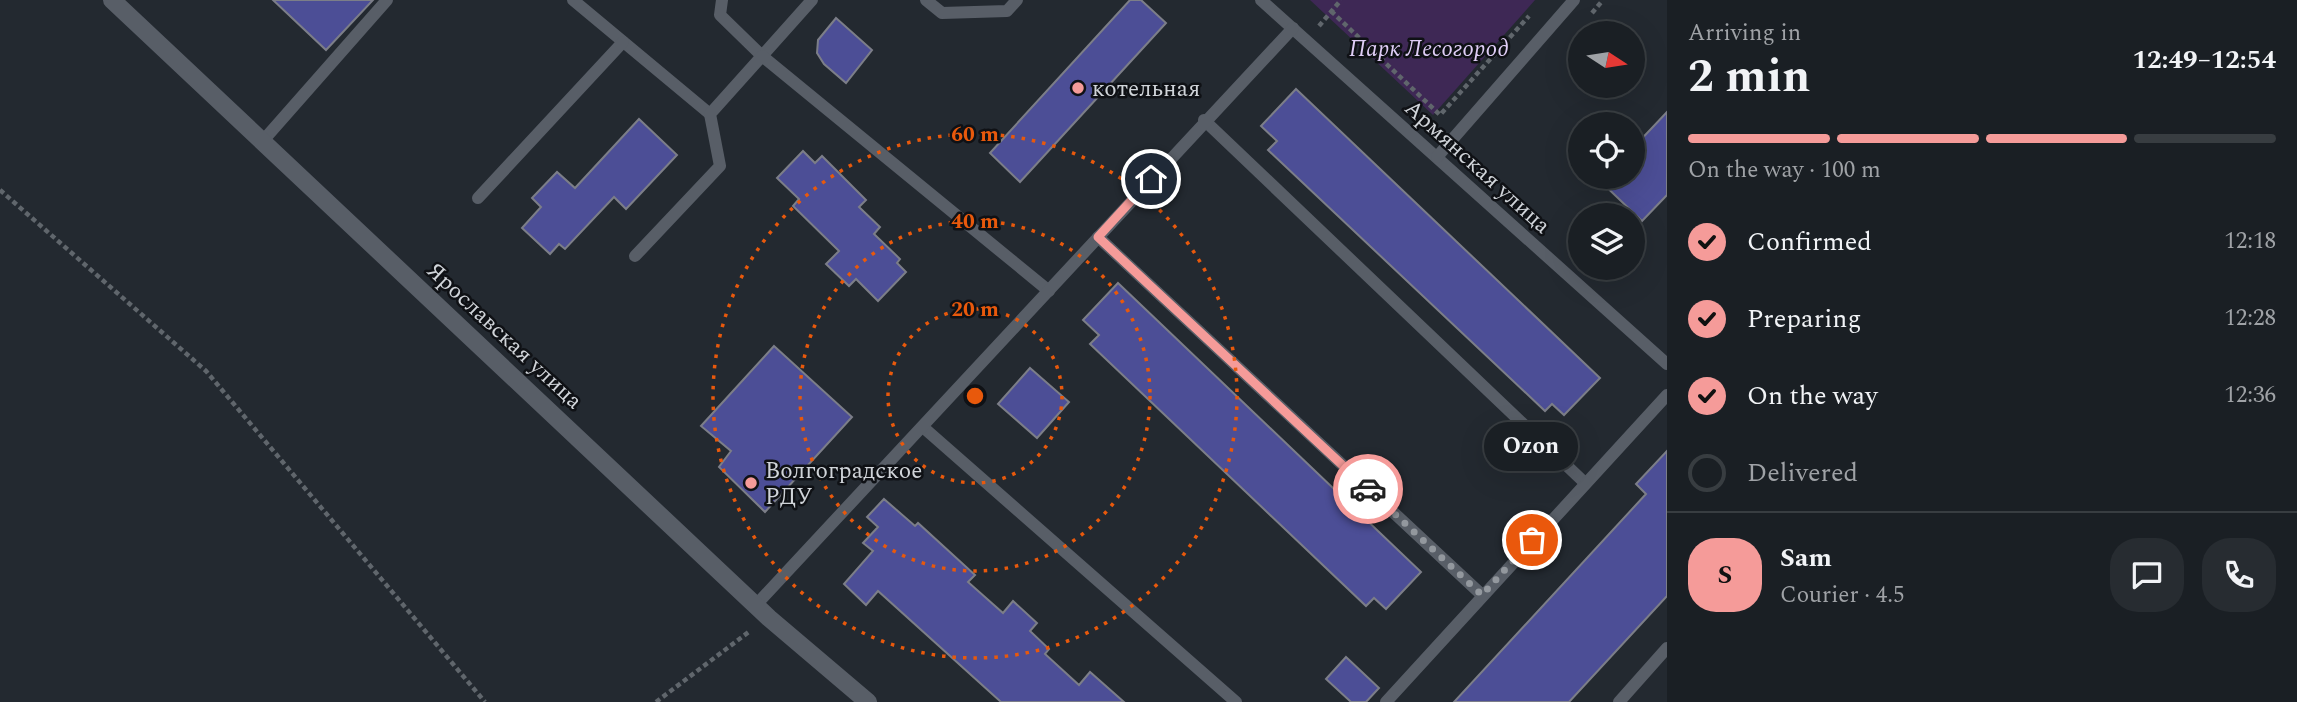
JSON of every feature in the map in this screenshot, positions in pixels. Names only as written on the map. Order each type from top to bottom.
[{"type":"street","name":"Ярославская улица","points":[[112,0],[261,143],[515,376],[762,611],[868,702]]},
{"type":"lane","points":[[261,143],[387,0]]},
{"type":"lane","points":[[573,0],[710,114],[720,166],[635,256]]},
{"type":"lane","points":[[722,0],[720,15],[762,56],[1049,292]]},
{"type":"lane","points":[[710,114],[812,0]]},
{"type":"lane","points":[[926,0],[942,13],[1007,11],[1017,0]]},
{"type":"lane","name":"Армянская улица","points":[[1261,0],[1667,364]]},
{"type":"lane","points":[[1437,157],[1574,0]]},
{"type":"lane","points":[[762,611],[1204,120],[1293,28]]},
{"type":"lane","points":[[478,198],[623,42]]},
{"type":"lane","points":[[1204,120],[1585,483]]},
{"type":"lane","points":[[1098,237],[1482,595]]},
{"type":"lane","points":[[1386,702],[1667,395]]},
{"type":"lane","points":[[924,428],[1236,702]]},
{"type":"lane","points":[[1619,702],[1667,648]]},
{"type":"path","points":[[1341,0],[1331,12],[1440,115],[1535,10]]},
{"type":"path","points":[[0,190],[206,371],[485,702]]},
{"type":"path","points":[[656,702],[762,611]]},
{"type":"green space","name":"Парк Лесогород","points":[[1310,0],[1535,0],[1433,115]]},
{"type":"building","points":[[273,0],[373,0],[326,50]]},
{"type":"building","name":"котельная","points":[[1130,0],[1141,0],[1166,23],[1020,182],[990,153]]},
{"type":"building","points":[[836,18],[872,50],[846,83],[824,64],[817,53],[818,40]]},
{"type":"building","points":[[1296,89],[1600,378],[1564,415],[1552,404],[1545,411],[1268,150],[1277,141],[1261,126]]},
{"type":"building","points":[[1667,112],[1667,195],[1645,218],[1645,203],[1623,203],[1609,189],[1645,189],[1645,135]]},
{"type":"building","points":[[639,119],[677,155],[626,209],[614,197],[565,249],[559,244],[550,254],[522,228],[541,207],[532,198],[557,172],[575,188]]},
{"type":"building","points":[[803,151],[815,163],[822,156],[866,200],[859,207],[880,227],[874,234],[900,259],[897,263],[906,272],[878,301],[856,279],[849,286],[826,264],[839,251],[793,206],[799,199],[777,178]]},
{"type":"building","points":[[1118,283],[1421,572],[1386,609],[1374,598],[1366,606],[1090,344],[1099,335],[1083,320]]},
{"type":"building","points":[[774,346],[852,417],[765,512],[719,467],[731,451],[701,426]]},
{"type":"building","points":[[1030,368],[1069,402],[1037,438],[998,404]]},
{"type":"building","points":[[1667,451],[1667,596],[1569,702],[1454,702],[1646,494],[1636,484]]},
{"type":"building","points":[[884,499],[915,526],[918,523],[975,575],[968,582],[1003,613],[1013,601],[1037,623],[1030,631],[1049,649],[1045,654],[1079,685],[1090,672],[1124,702],[1001,702],[878,591],[866,605],[844,584],[873,551],[863,543],[878,527],[867,517]]},
{"type":"building","points":[[1346,657],[1379,688],[1366,702],[1351,702],[1326,679]]},
{"type":"way so far","points":[[1368,489],[1482,595],[1532,540]]},
{"type":"place","name":"котельная","points":[[1078,88]]},
{"type":"place","name":"Волгоградское РДУ","points":[[751,483]]},
{"type":"place","name":"Ozon","points":[[1532,540]]},
{"type":"route","points":[[1151,179],[1098,237],[1368,489]]}]
